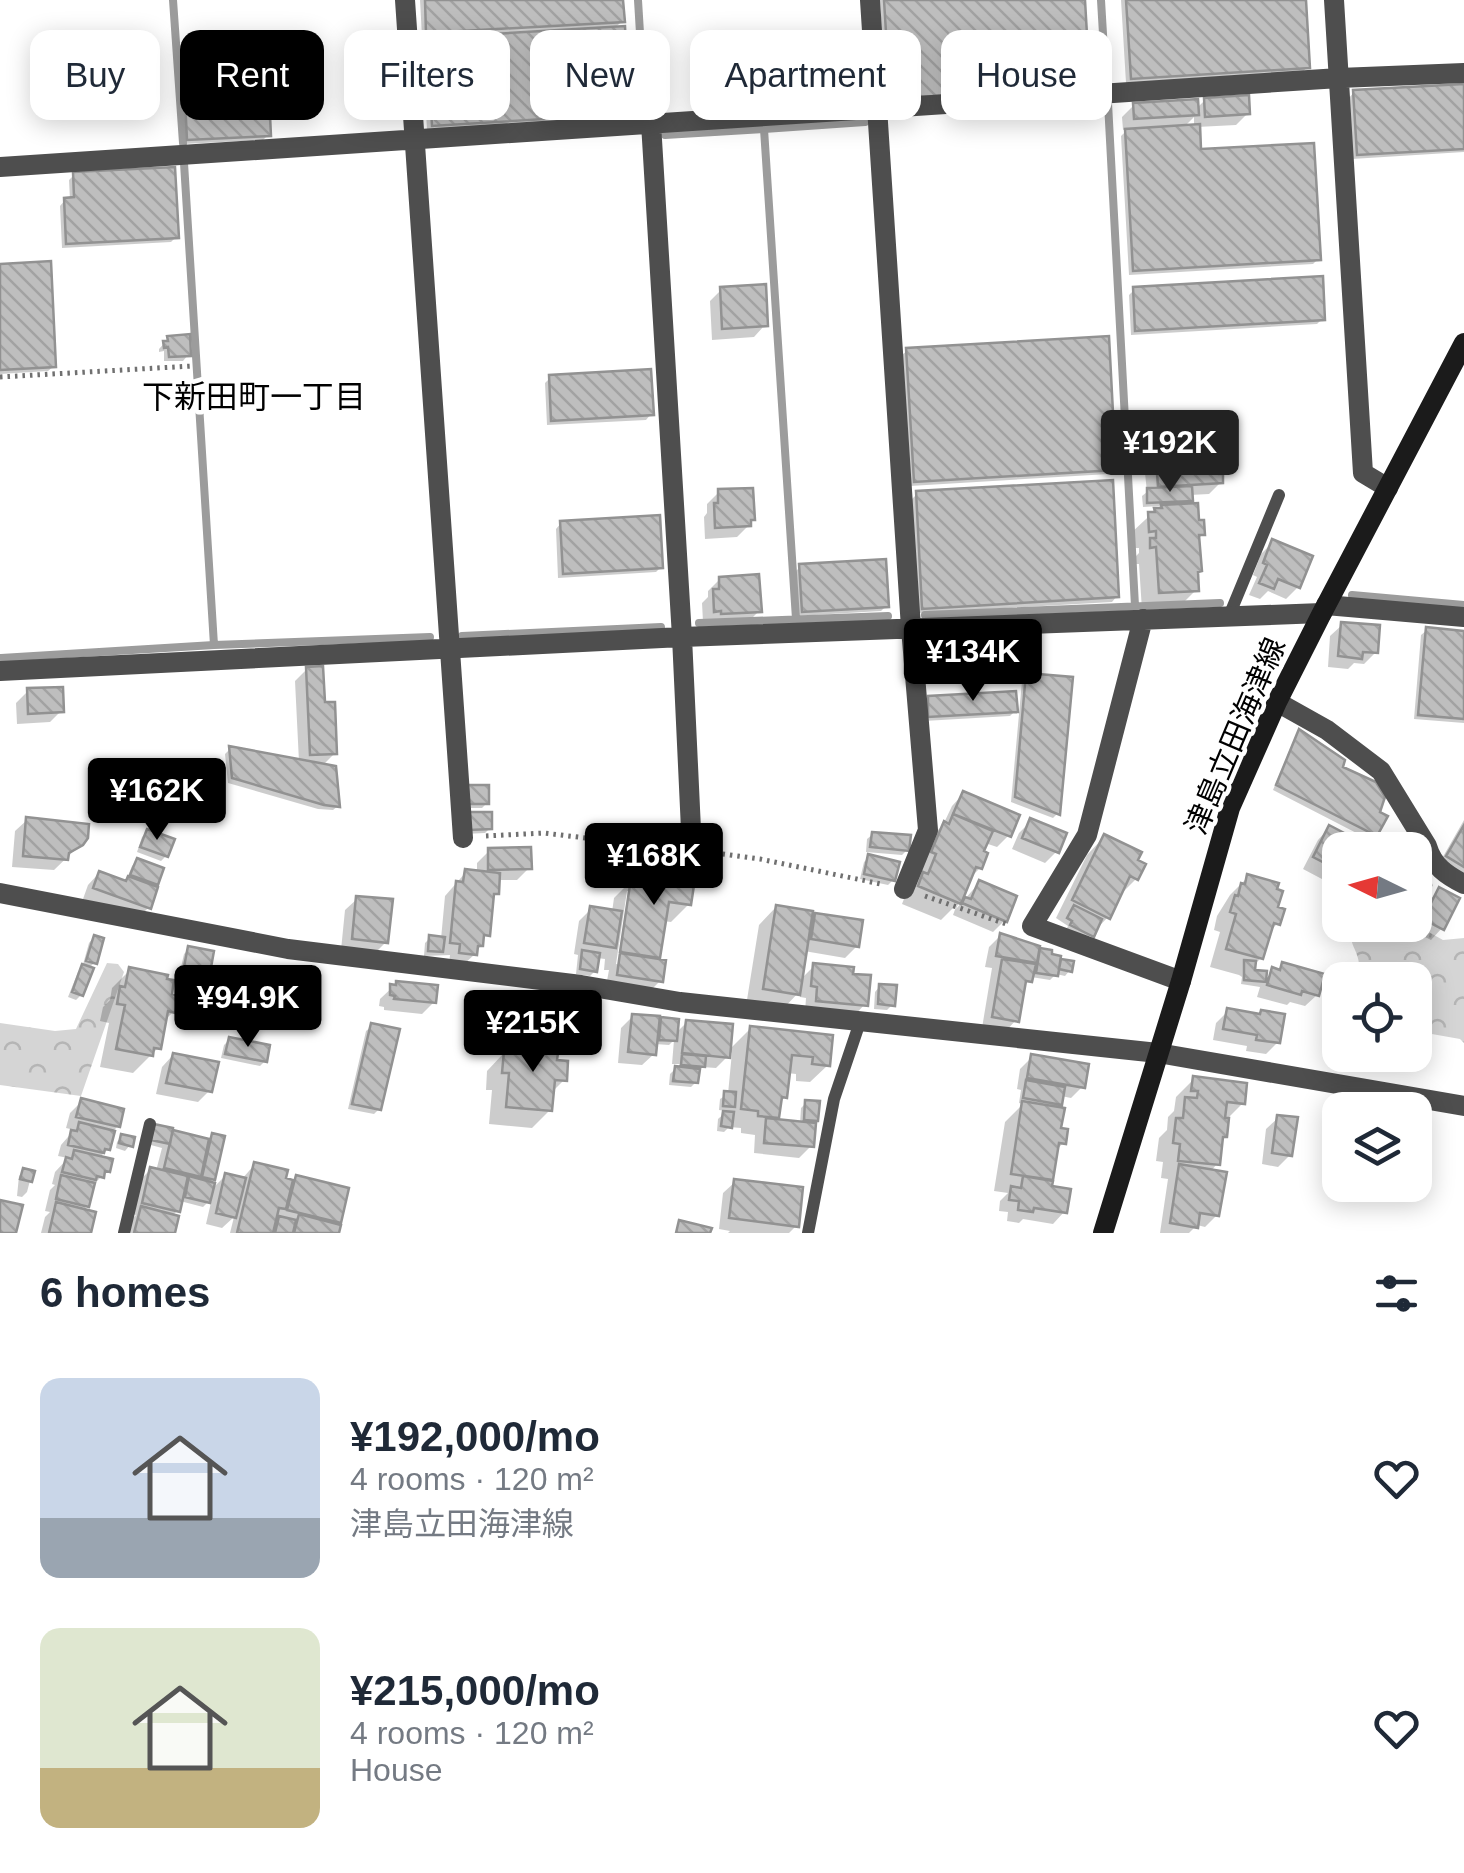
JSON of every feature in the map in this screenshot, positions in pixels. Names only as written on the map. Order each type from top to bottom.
[{"type":"main road","name":"津島立田海津線","points":[[1102,1233],[1230,808],[1324,609],[1464,343]]},
{"type":"street","points":[[405,0],[463,838]]},
{"type":"street","points":[[870,0],[872,30]]},
{"type":"street","points":[[1334,0],[1363,473],[1388,488]]},
{"type":"street","points":[[921,106],[1339,78],[1464,74]]},
{"type":"street","points":[[0,167],[711,120]]},
{"type":"street","points":[[878,120],[928,830],[904,889]]},
{"type":"street","points":[[651,124],[692,851]]},
{"type":"street","points":[[0,671],[1324,609],[1464,617]]},
{"type":"street","points":[[1143,620],[1087,835],[1032,926],[1181,981]]},
{"type":"street","points":[[1278,702],[1327,730],[1381,771],[1432,860],[1444,873],[1464,884]]},
{"type":"street","points":[[0,893],[288,950],[581,985],[680,1002],[1158,1054],[1464,1106]]},
{"type":"lane","points":[[1228,616],[1279,495]]},
{"type":"lane","points":[[808,1233],[834,1099],[860,1022]]},
{"type":"lane","points":[[124,1233],[150,1124]]},
{"type":"path","points":[[0,377],[192,366]]},
{"type":"path","points":[[463,838],[544,833],[760,859],[904,889],[1007,925],[1032,926]]},
{"type":"green space","points":[[1432,934],[1443,940],[1464,938],[1464,1043],[1432,1034],[1432,962],[1359,962],[1352,942],[1432,942]]},
{"type":"green space","points":[[107,963],[118,964],[124,972],[81,1096],[0,1085],[0,1023],[55,1031],[76,1029]]},
{"type":"building","points":[[425,0],[623,0],[625,22],[426,30]]},
{"type":"building","points":[[884,0],[1085,0],[1087,30],[941,30],[941,96],[921,97],[921,30],[886,30]]},
{"type":"building","points":[[1126,0],[1306,0],[1310,68],[1131,79]]},
{"type":"building","points":[[625,26],[625,30],[559,30]]},
{"type":"building","points":[[530,32],[530,120],[432,126],[432,120],[510,120],[510,33]]},
{"type":"building","points":[[1464,84],[1464,149],[1357,155],[1353,90]]},
{"type":"building","points":[[1249,95],[1250,114],[1205,117],[1204,98]]},
{"type":"building","points":[[1198,99],[1199,115],[1134,119],[1133,103]]},
{"type":"building","points":[[186,120],[270,120],[271,136],[187,140]]},
{"type":"building","points":[[1200,124],[1201,149],[1314,143],[1321,260],[1133,271],[1125,129]]},
{"type":"building","points":[[175,167],[179,238],[66,244],[64,198],[74,197],[73,172]]},
{"type":"building","points":[[51,261],[56,367],[0,370],[0,264]]},
{"type":"building","points":[[1323,276],[1325,320],[1135,331],[1133,287]]},
{"type":"building","points":[[766,284],[768,326],[722,329],[720,287]]},
{"type":"building","points":[[190,334],[191,356],[169,357],[163,341],[168,341],[167,336]]},
{"type":"building","points":[[1109,336],[1116,470],[914,482],[906,348]]},
{"type":"building","points":[[651,369],[654,415],[551,421],[549,375]]},
{"type":"building","points":[[1218,455],[1223,483],[1158,487],[1156,459]]},
{"type":"building","points":[[1113,480],[1119,597],[922,609],[916,491]]},
{"type":"building","points":[[1192,486],[1193,501],[1147,503],[1147,488]]},
{"type":"building","points":[[753,488],[755,520],[751,520],[751,526],[715,528],[718,489]]},
{"type":"building","points":[[1198,503],[1205,535],[1199,535],[1199,591],[1159,593],[1156,547],[1150,548],[1150,538],[1156,538],[1156,531],[1149,532],[1148,512],[1155,512],[1154,508],[1162,508],[1161,505]]},
{"type":"building","points":[[660,515],[663,568],[563,574],[560,521]]},
{"type":"building","points":[[1272,539],[1313,556],[1300,588],[1278,579],[1274,589],[1259,583]]},
{"type":"building","points":[[886,559],[889,607],[802,612],[799,564]]},
{"type":"building","points":[[759,574],[762,612],[714,612],[713,589],[719,589],[719,577]]},
{"type":"building","points":[[1341,622],[1380,625],[1378,653],[1363,652],[1362,659],[1338,656]]},
{"type":"building","points":[[1426,627],[1464,631],[1464,719],[1418,715]]},
{"type":"building","points":[[1021,633],[1023,667],[926,673],[925,654],[930,654],[930,638]]},
{"type":"building","points":[[323,666],[325,702],[335,702],[337,754],[310,755],[306,667]]},
{"type":"building","points":[[1026,673],[1073,677],[1060,815],[1015,797]]},
{"type":"building","points":[[63,687],[64,712],[28,714],[27,688]]},
{"type":"building","points":[[1016,691],[1018,712],[928,717],[928,696]]},
{"type":"building","points":[[1299,729],[1345,760],[1343,767],[1376,782],[1385,797],[1380,812],[1388,816],[1379,832],[1369,832],[1276,785]]},
{"type":"building","points":[[229,746],[336,766],[340,807],[232,778]]},
{"type":"building","points":[[467,785],[489,785],[489,804],[468,804]]},
{"type":"building","points":[[963,791],[1020,815],[1011,837],[953,814]]},
{"type":"building","points":[[469,812],[492,812],[492,829],[469,830]]},
{"type":"building","points":[[953,814],[993,831],[984,851],[988,853],[982,869],[976,867],[961,904],[918,886],[936,854],[931,852],[944,821],[949,824]]},
{"type":"building","points":[[26,817],[89,824],[88,838],[69,853],[68,860],[23,856]]},
{"type":"building","points":[[1030,818],[1067,833],[1059,853],[1022,838]]},
{"type":"building","points":[[1464,825],[1464,867],[1446,856]]},
{"type":"building","points":[[147,829],[175,839],[168,857],[140,847]]},
{"type":"building","points":[[872,832],[911,835],[909,851],[870,847]]},
{"type":"building","points":[[1104,834],[1142,852],[1138,860],[1146,864],[1138,880],[1130,876],[1110,919],[1072,900]]},
{"type":"building","points":[[1322,839],[1322,862],[1313,857]]},
{"type":"building","points":[[531,847],[532,869],[488,870],[488,848]]},
{"type":"building","points":[[868,854],[900,862],[895,881],[864,874]]},
{"type":"building","points":[[137,858],[164,868],[158,885],[130,875]]},
{"type":"building","points":[[655,866],[696,872],[691,905],[669,902],[660,958],[620,952],[631,878],[639,879],[640,873],[653,875]]},
{"type":"building","points":[[465,869],[500,873],[490,936],[484,935],[477,955],[459,953],[460,944],[450,943],[456,881],[463,882]]},
{"type":"building","points":[[99,871],[158,887],[151,909],[93,888]]},
{"type":"building","points":[[1247,874],[1279,883],[1277,889],[1283,891],[1278,907],[1285,909],[1280,925],[1274,923],[1263,959],[1226,949],[1236,914],[1230,912]]},
{"type":"building","points":[[979,880],[1017,896],[1007,922],[962,903],[965,897],[971,899]]},
{"type":"building","points":[[1439,887],[1460,898],[1444,930],[1432,924],[1432,901]]},
{"type":"building","points":[[356,896],[393,899],[388,943],[352,939]]},
{"type":"building","points":[[776,905],[813,911],[800,995],[763,989]]},
{"type":"building","points":[[1074,905],[1102,919],[1094,937],[1070,925],[1072,921],[1067,918]]},
{"type":"building","points":[[590,906],[622,911],[616,948],[584,943]]},
{"type":"building","points":[[815,913],[863,920],[859,947],[811,939]]},
{"type":"building","points":[[1000,933],[1040,946],[1037,963],[996,956]]},
{"type":"building","points":[[94,935],[104,938],[97,964],[86,961]]},
{"type":"building","points":[[429,935],[445,937],[443,952],[428,951]]},
{"type":"building","points":[[188,946],[214,951],[210,973],[184,967]]},
{"type":"building","points":[[1040,948],[1061,956],[1058,976],[1036,973]]},
{"type":"building","points":[[582,950],[600,953],[597,972],[580,969]]},
{"type":"building","points":[[620,953],[666,960],[663,982],[617,975]]},
{"type":"building","points":[[1002,959],[1036,964],[1032,982],[1026,981],[1019,1022],[992,1017]]},
{"type":"building","points":[[1061,959],[1074,961],[1072,972],[1059,969]]},
{"type":"building","points":[[1244,960],[1256,961],[1255,970],[1267,971],[1266,982],[1244,980]]},
{"type":"building","points":[[1282,962],[1322,973],[1319,996],[1267,985],[1272,967],[1280,970]]},
{"type":"building","points":[[813,963],[854,967],[853,974],[871,975],[868,1006],[816,1001],[817,987],[811,986]]},
{"type":"building","points":[[82,964],[94,968],[83,996],[72,992]]},
{"type":"building","points":[[129,967],[168,975],[167,979],[174,980],[172,994],[179,996],[175,1013],[168,1011],[161,1049],[154,1048],[153,1056],[116,1049],[125,1005],[117,1004]]},
{"type":"building","points":[[201,972],[213,974],[211,986],[199,984]]},
{"type":"building","points":[[396,981],[438,985],[436,1003],[394,999],[390,984],[396,985]]},
{"type":"building","points":[[879,984],[897,985],[895,1006],[878,1004]]},
{"type":"building","points":[[516,997],[568,1001],[564,1039],[538,1036],[538,1029],[518,1028]]},
{"type":"building","points":[[1227,1008],[1285,1014],[1280,1043],[1223,1029]]},
{"type":"building","points":[[632,1014],[660,1016],[656,1055],[628,1052]]},
{"type":"building","points":[[661,1017],[679,1019],[677,1041],[659,1040]]},
{"type":"building","points":[[686,1020],[733,1024],[730,1058],[682,1053]]},
{"type":"building","points":[[371,1023],[400,1029],[381,1110],[352,1104]]},
{"type":"building","points":[[750,1026],[833,1035],[830,1066],[812,1064],[813,1057],[792,1055],[787,1098],[782,1097],[779,1118],[741,1109]]},
{"type":"building","points":[[229,1037],[270,1045],[267,1062],[225,1054]]},
{"type":"building","points":[[512,1041],[559,1046],[557,1060],[568,1061],[567,1081],[555,1080],[552,1111],[506,1107],[509,1073],[502,1073],[504,1051],[511,1052]]},
{"type":"building","points":[[173,1053],[219,1062],[212,1092],[166,1083]]},
{"type":"building","points":[[682,1054],[706,1056],[705,1067],[681,1065]]},
{"type":"building","points":[[1031,1054],[1089,1064],[1085,1088],[1027,1078]]},
{"type":"building","points":[[675,1066],[700,1069],[698,1083],[673,1081]]},
{"type":"building","points":[[1193,1076],[1247,1083],[1245,1104],[1227,1102],[1227,1137],[1223,1137],[1220,1165],[1178,1161],[1180,1144],[1173,1143],[1176,1118],[1183,1118],[1185,1097],[1197,1098],[1198,1091],[1191,1091]]},
{"type":"building","points":[[1026,1080],[1065,1087],[1062,1105],[1023,1098]]},
{"type":"building","points":[[724,1091],[736,1092],[735,1107],[723,1106]]},
{"type":"building","points":[[81,1098],[124,1109],[120,1127],[76,1117]]},
{"type":"building","points":[[805,1100],[820,1101],[818,1121],[804,1120]]},
{"type":"building","points":[[1022,1101],[1065,1108],[1061,1128],[1068,1129],[1066,1144],[1059,1143],[1053,1180],[1011,1174]]},
{"type":"building","points":[[723,1111],[734,1112],[732,1128],[721,1126]]},
{"type":"building","points":[[1277,1115],[1298,1117],[1292,1156],[1272,1153]]},
{"type":"building","points":[[766,1118],[816,1123],[814,1147],[764,1143]]},
{"type":"building","points":[[79,1122],[115,1131],[110,1150],[105,1149],[104,1153],[68,1145],[71,1130],[77,1131]]},
{"type":"building","points":[[154,1124],[173,1128],[170,1144],[151,1140]]},
{"type":"building","points":[[173,1130],[209,1139],[201,1177],[164,1168]]},
{"type":"building","points":[[212,1133],[225,1136],[215,1180],[202,1177]]},
{"type":"building","points":[[121,1134],[135,1137],[133,1147],[119,1143]]},
{"type":"building","points":[[74,1150],[113,1159],[110,1172],[105,1171],[104,1178],[97,1176],[96,1180],[62,1172],[66,1157],[72,1159]]},
{"type":"building","points":[[254,1162],[288,1170],[286,1178],[293,1180],[286,1209],[279,1208],[273,1233],[237,1233]]},
{"type":"building","points":[[1179,1164],[1227,1172],[1219,1216],[1200,1213],[1198,1228],[1170,1223]]},
{"type":"building","points":[[150,1167],[188,1176],[180,1212],[142,1203]]},
{"type":"building","points":[[23,1168],[35,1171],[32,1182],[20,1179]]},
{"type":"building","points":[[225,1173],[246,1178],[236,1218],[216,1213]]},
{"type":"building","points":[[61,1175],[95,1183],[89,1207],[56,1199]]},
{"type":"building","points":[[296,1175],[349,1188],[341,1223],[287,1210]]},
{"type":"building","points":[[189,1176],[215,1183],[210,1203],[185,1197]]},
{"type":"building","points":[[1023,1176],[1053,1181],[1052,1186],[1071,1189],[1067,1213],[1018,1210],[1019,1201],[1009,1200],[1011,1186],[1021,1188]]},
{"type":"building","points":[[734,1179],[803,1187],[799,1227],[729,1218]]},
{"type":"building","points":[[0,1200],[23,1205],[16,1233],[0,1233]]},
{"type":"building","points":[[56,1202],[96,1212],[91,1233],[49,1233]]},
{"type":"building","points":[[141,1206],[179,1216],[175,1233],[134,1233]]},
{"type":"building","points":[[299,1214],[341,1225],[339,1233],[294,1233]]},
{"type":"building","points":[[279,1216],[296,1220],[293,1233],[275,1233]]},
{"type":"building","points":[[679,1220],[712,1228],[710,1233],[676,1233]]},
{"type":"waterway","points":[[173,0],[183,143]]},
{"type":"waterway","points":[[638,0],[640,30]]},
{"type":"waterway","points":[[1101,0],[1103,30]]},
{"type":"waterway","points":[[1109,120],[1135,606]]},
{"type":"waterway","points":[[764,129],[865,122]]},
{"type":"waterway","points":[[665,135],[764,129],[796,619]]},
{"type":"waterway","points":[[184,163],[214,645]]},
{"type":"waterway","points":[[1352,595],[1464,605]]},
{"type":"waterway","points":[[925,615],[1220,603]]},
{"type":"waterway","points":[[699,623],[888,616]]},
{"type":"waterway","points":[[462,636],[661,627]]},
{"type":"waterway","points":[[1,658],[430,637]]},
{"type":"district","name":"下新田町一丁目","points":[[254,397]]}]
